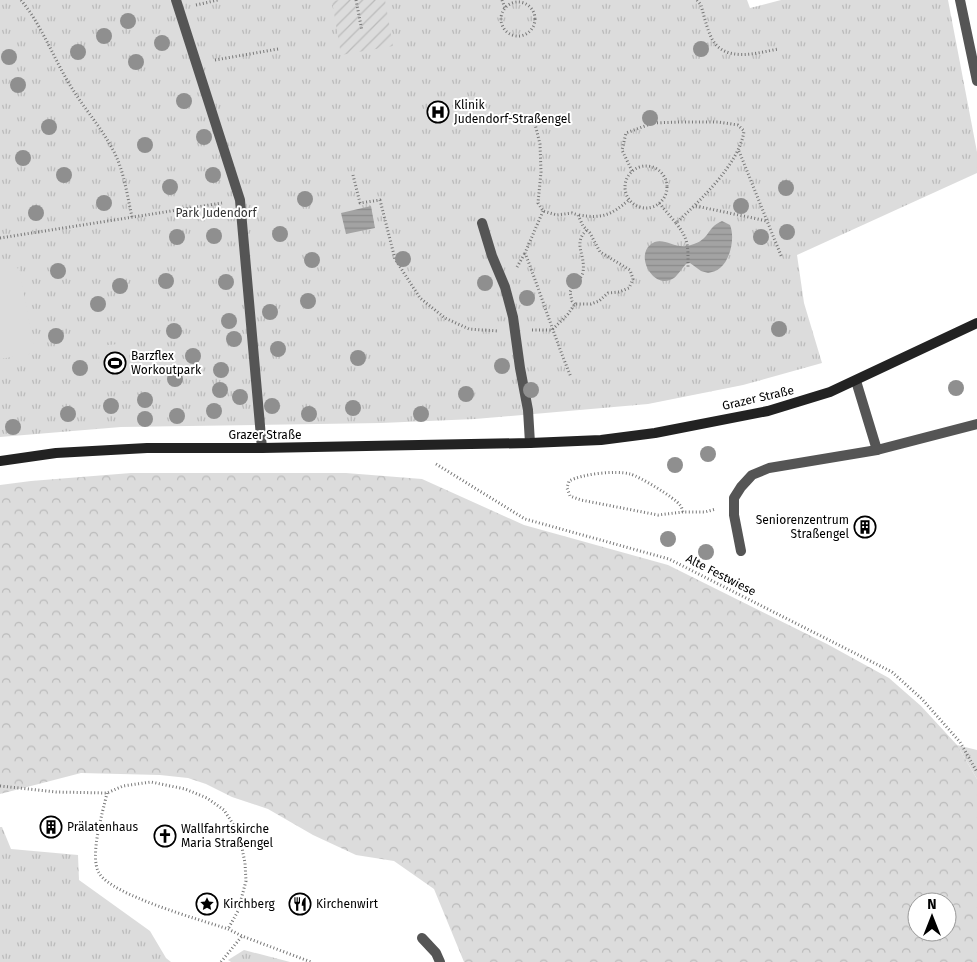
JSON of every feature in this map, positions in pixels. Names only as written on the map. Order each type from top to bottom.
[{"type":"main road","name":"Grazer Straße","points":[[0,461],[56,453],[147,448],[262,448],[530,443],[601,440],[655,433],[768,411],[830,392],[977,323]]},
{"type":"street","points":[[960,0],[977,81]]},
{"type":"street","points":[[177,4],[240,200],[262,448]]},
{"type":"street","points":[[482,223],[513,317],[528,410],[530,443]]},
{"type":"street","points":[[856,381],[877,450]]},
{"type":"street","points":[[740,551],[734,515],[734,498],[740,487],[752,475],[769,468],[877,450],[977,424]]},
{"type":"street","points":[[422,938],[436,953],[440,962]]},
{"type":"path","points":[[21,0],[74,93],[114,152],[125,186],[132,217]]},
{"type":"path","points":[[356,0],[362,31]]},
{"type":"path","points":[[502,0],[505,8],[501,18],[504,29],[508,33],[520,36],[530,32],[534,27],[536,16],[526,3],[514,2],[505,8]]},
{"type":"path","points":[[697,0],[712,39],[718,48],[736,55],[758,53],[778,48]]},
{"type":"path","points":[[197,65],[278,49]]},
{"type":"path","points":[[632,171],[622,150],[626,133],[653,123],[718,122],[738,125],[744,131],[743,141],[728,166],[695,206],[676,223]]},
{"type":"path","points":[[535,124],[540,144],[541,172],[538,203],[543,211],[557,215],[572,213],[590,217],[605,216],[629,200]]},
{"type":"path","points":[[738,150],[782,258]]},
{"type":"path","points":[[644,166],[651,166],[662,174],[665,179],[666,192],[659,204],[653,207],[640,208],[629,200],[625,189],[628,176],[632,171],[644,166]]},
{"type":"path","points":[[354,175],[360,203],[380,200],[395,260],[420,298],[445,318],[469,329],[498,331],[552,330],[575,304]]},
{"type":"path","points":[[0,238],[240,200]]},
{"type":"path","points":[[659,204],[686,235],[688,242],[688,266]]},
{"type":"path","points":[[695,206],[767,221]]},
{"type":"path","points":[[543,211],[525,253],[571,378]]},
{"type":"path","points":[[575,304],[591,304],[599,301],[608,293],[619,292],[629,288],[632,283],[630,270],[600,252],[578,215]]},
{"type":"path","points":[[575,304],[572,301],[570,292],[581,276],[583,269],[580,240],[582,234],[587,230]]},
{"type":"path","name":"Alte Festwiese","points":[[431,445],[432,461],[525,519],[669,559],[892,672],[922,699],[960,742],[977,772]]},
{"type":"path","points":[[684,512],[679,504],[641,478],[630,473],[612,472],[577,476],[569,481],[567,488],[570,496],[582,500],[658,515],[705,512],[734,505]]},
{"type":"path","points":[[0,786],[56,792],[107,793],[122,786],[151,782],[185,789],[206,798],[224,810],[233,824],[241,843],[246,881],[238,910],[228,929]]},
{"type":"path","points":[[107,793],[95,855],[98,872],[111,885],[129,894],[228,929],[311,962]]},
{"type":"path","points":[[221,962],[242,936]]},
{"type":"green space","name":"Park Judendorf","points":[[0,0],[747,0],[750,8],[781,0],[948,0],[977,152],[977,173],[797,255],[804,303],[822,363],[743,385],[648,404],[475,419],[381,423],[121,427],[0,437]]},
{"type":"green space","points":[[385,0],[393,46],[341,55],[332,1]]},
{"type":"green space","points":[[19,268],[35,353],[0,359],[0,272]]},
{"type":"green space","name":"Barzflex Workoutpark","points":[[128,343],[132,380],[102,383],[98,346]]},
{"type":"green space","points":[[131,473],[346,473],[422,479],[524,525],[668,565],[827,644],[889,678],[921,706],[957,745],[977,779],[977,962],[464,962],[434,889],[394,861],[356,855],[313,835],[268,809],[232,797],[206,784],[188,778],[160,775],[81,773],[0,794],[0,485]]},
{"type":"green space","points":[[957,745],[977,750],[977,779]]},
{"type":"green space","points":[[0,827],[2,827],[11,849],[78,855],[79,880],[150,931],[166,958],[171,962],[0,962]]},
{"type":"green space","points":[[244,950],[290,962],[231,962],[228,960]]},
{"type":"shaded area","points":[[371,206],[375,228],[346,234],[341,213]]},
{"type":"shaded area","points":[[722,221],[730,225],[732,242],[727,259],[719,269],[708,273],[701,271],[690,263],[686,264],[674,278],[667,281],[654,277],[649,271],[646,265],[646,251],[654,242],[663,241],[681,246],[694,244],[704,238],[713,227]]},
{"type":"place","name":"Klinik Judendorf-Straßengel","points":[[438,112]]},
{"type":"place","name":"Barzflex Workoutpark","points":[[115,363]]},
{"type":"place","name":"Seniorenzentrum Straßengel","points":[[865,527]]},
{"type":"place","name":"Prälatenhaus","points":[[51,827]]},
{"type":"place","name":"Wallfahrtskirche Maria Straßengel","points":[[165,836]]},
{"type":"place","name":"Kirchberg","points":[[207,904]]},
{"type":"place","name":"Kirchenwirt","points":[[300,904]]}]
